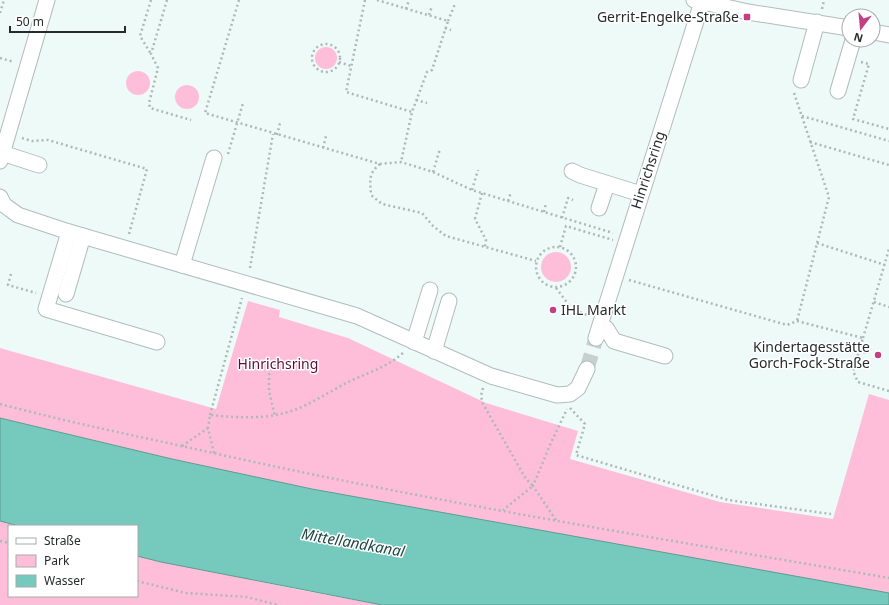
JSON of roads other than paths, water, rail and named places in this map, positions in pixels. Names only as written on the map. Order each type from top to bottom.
[{"type":"street","points":[[698,1],[841,26]]},
{"type":"street","name":"Hinrichsring","points":[[666,356],[614,341],[606,328],[598,332],[615,276],[619,239],[641,194],[698,1]]},
{"type":"street","points":[[39,165],[1,157],[43,4]]},
{"type":"street","points":[[797,85],[817,22]]},
{"type":"street","points":[[838,91],[851,48]]},
{"type":"street","points":[[182,265],[214,158]]},
{"type":"street","points":[[572,171],[607,184],[641,194]]},
{"type":"street","points":[[599,208],[607,184]]},
{"type":"street","points":[[0,197],[4,205],[18,215],[76,234],[358,316],[491,376],[557,395],[569,401],[578,388],[587,369]]},
{"type":"street","points":[[66,294],[76,234]]},
{"type":"street","points":[[76,234],[46,309],[157,342]]},
{"type":"street","points":[[414,342],[430,290]]},
{"type":"street","points":[[434,351],[449,301]]},
{"type":"water","name":"Mittellandkanal","points":[[0,418],[172,459],[312,489],[889,593],[889,605],[382,605],[138,556],[138,525],[15,525],[0,521]]},
{"type":"tunnel","points":[[587,369],[596,338]]},
{"type":"place","name":"Gerrit-Engelke-Straße","points":[[747,17]]},
{"type":"place","name":"IHL Markt","points":[[553,310]]},
{"type":"place","name":"Kindertagesstätte Gorch-Fock-Straße","points":[[878,355]]}]
